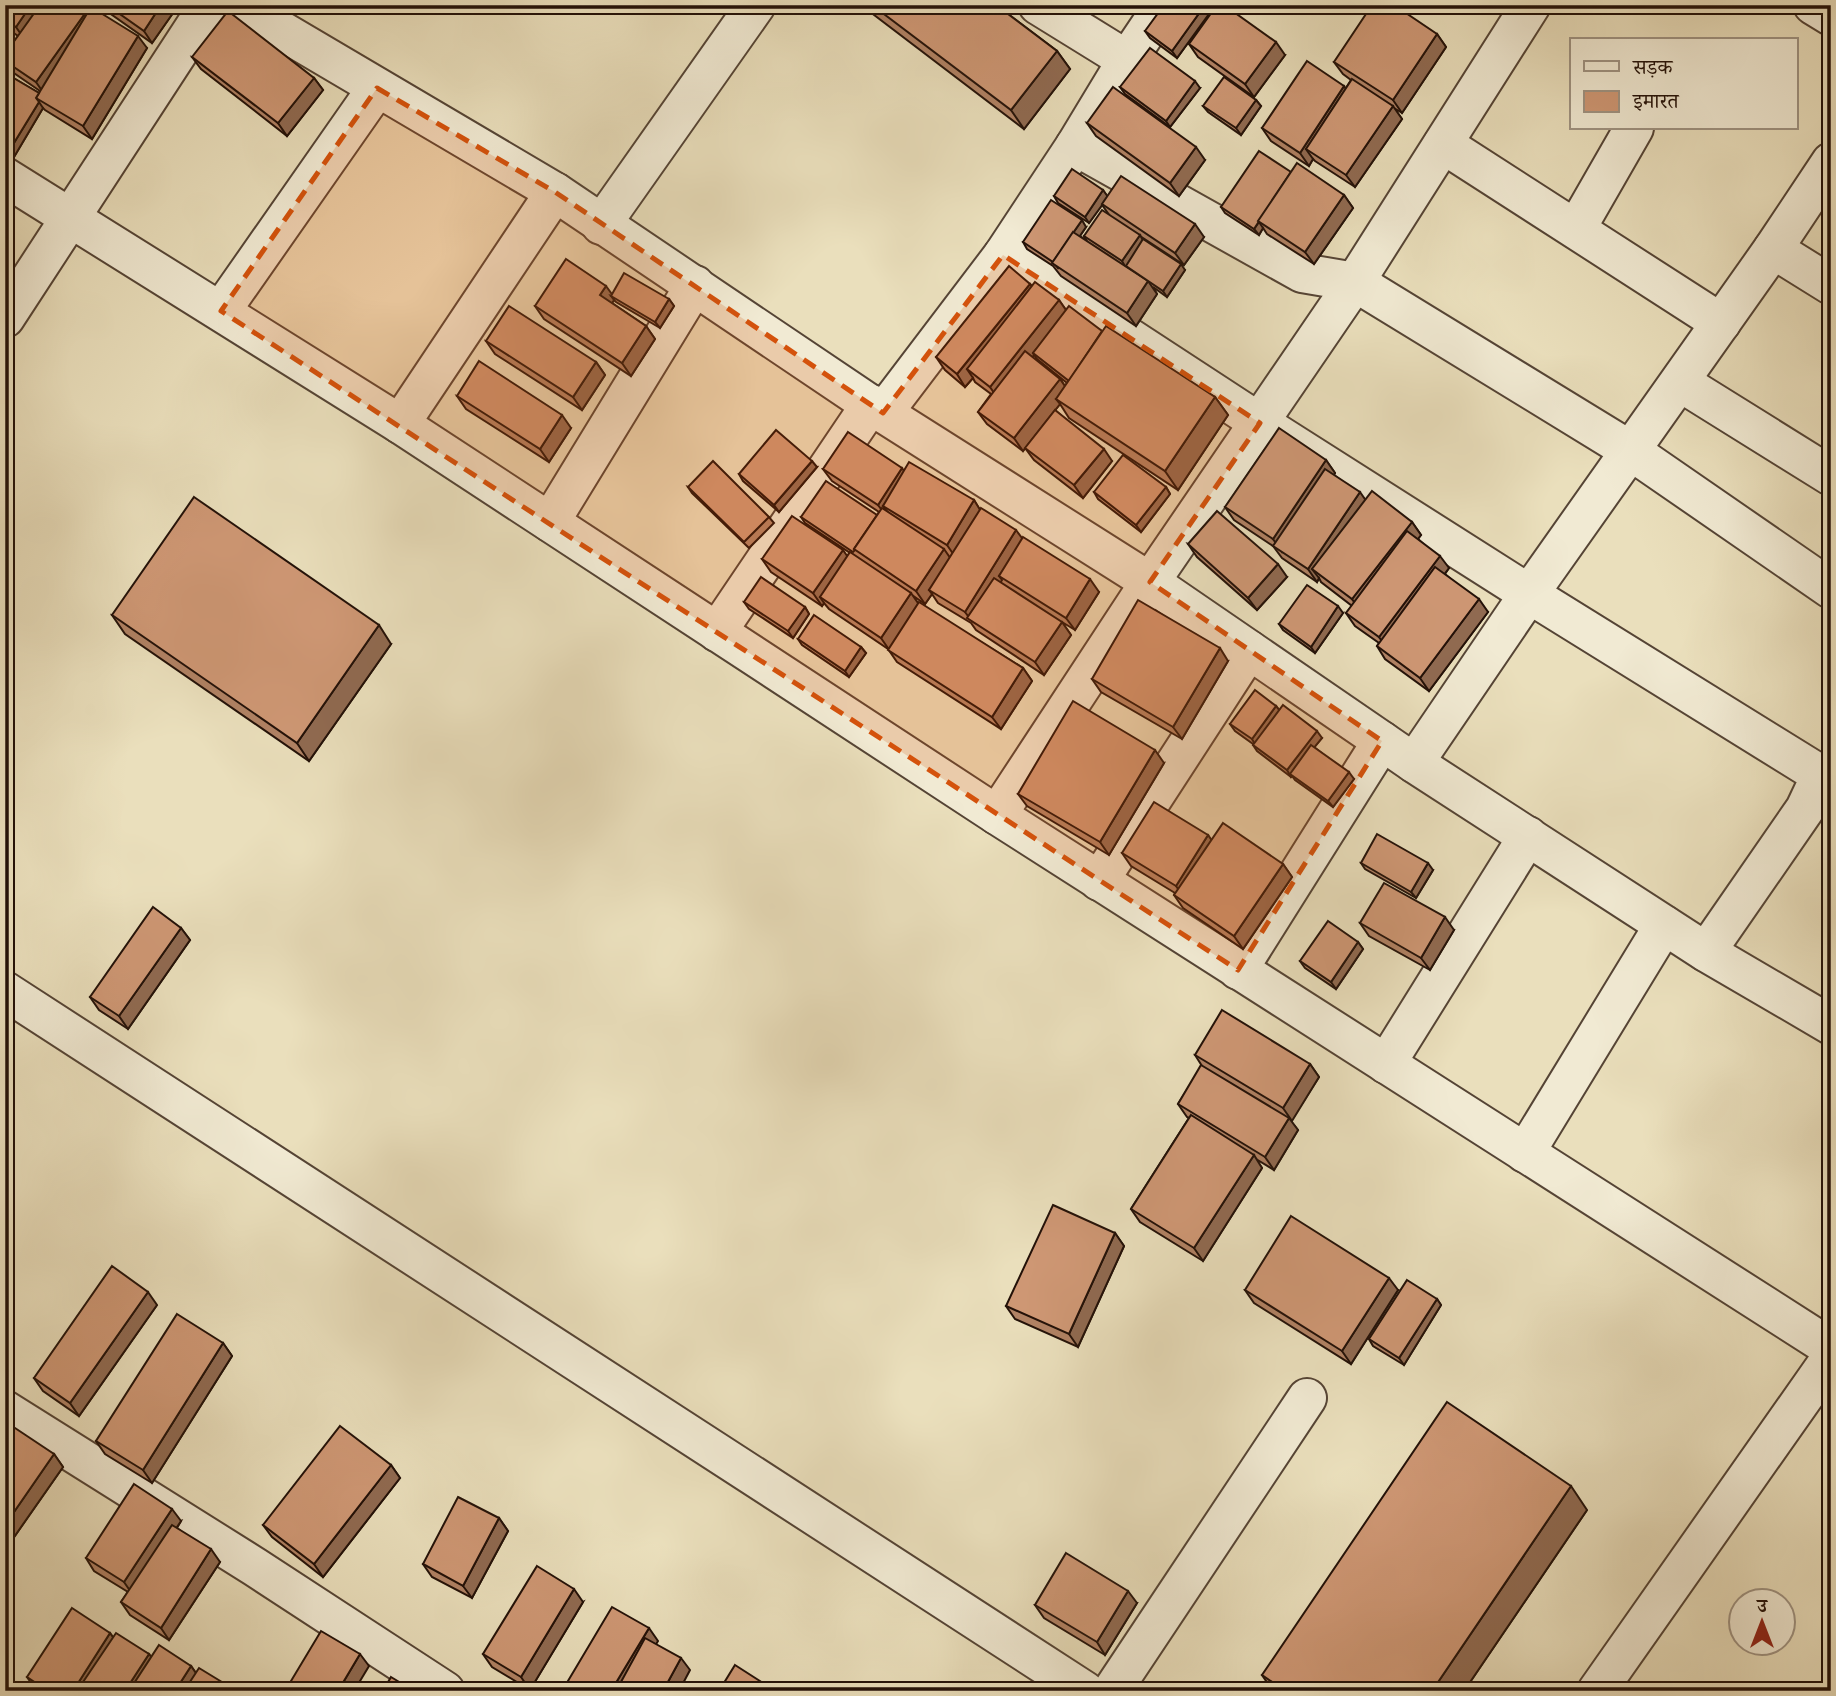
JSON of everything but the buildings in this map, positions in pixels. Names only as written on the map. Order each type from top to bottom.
[{"type":"street","points":[[601,225],[756,5]]},
{"type":"street","points":[[1038,5],[1127,60]]},
{"type":"street","points":[[717,632],[877,408],[1003,255],[1164,5]]},
{"type":"street","points":[[997,816],[1150,582],[1355,282],[1531,5]]},
{"type":"street","points":[[1813,5],[1831,16]]},
{"type":"street","points":[[5,318],[211,7],[377,88],[555,192],[877,408],[1150,582],[1414,763],[1706,952],[1831,1025]]},
{"type":"street","points":[[220,311],[377,88]]},
{"type":"street","points":[[1576,229],[1633,130]]},
{"type":"street","points":[[1443,144],[1721,323]]},
{"type":"street","points":[[1074,146],[1302,273],[1355,282],[1632,451],[1831,589]]},
{"type":"street","points":[[1414,763],[1831,162]]},
{"type":"street","points":[[5,177],[400,424],[997,816],[1831,1348]]},
{"type":"street","points":[[400,424],[555,192]]},
{"type":"street","points":[[1773,249],[1831,285]]},
{"type":"street","points":[[1003,255],[1529,594],[1827,773],[1706,952]]},
{"type":"street","points":[[550,522],[695,285]]},
{"type":"street","points":[[1680,382],[1831,476]]},
{"type":"street","points":[[1099,881],[1249,650]]},
{"type":"street","points":[[1238,970],[1382,741]]},
{"type":"street","points":[[1386,1064],[1528,836]]},
{"type":"street","points":[[1525,1153],[1664,925]]},
{"type":"street","points":[[5,991],[1085,1691]]},
{"type":"street","points":[[1597,1691],[1831,1358]]},
{"type":"street","points":[[1112,1691],[1307,1398]]},
{"type":"street","points":[[5,1410],[255,1567],[445,1691]]},
{"type":"highlighted area","points":[[377,88],[555,192],[883,413],[1003,255],[1260,423],[1150,582],[1382,741],[1238,970],[221,311]]}]
